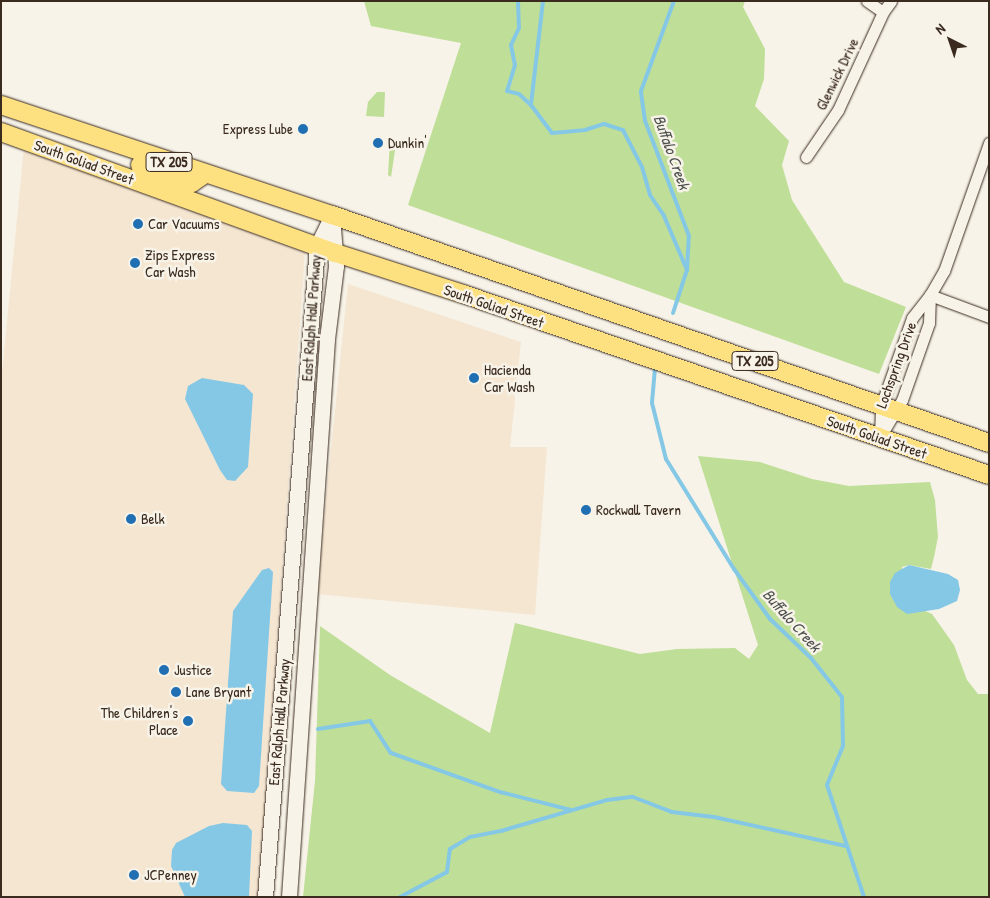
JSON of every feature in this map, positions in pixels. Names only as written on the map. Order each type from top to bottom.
[{"type":"main road","name":"South Goliad Street","points":[[1,105],[332,215],[989,444]]},
{"type":"main road","name":"South Goliad Street","points":[[1,132],[336,253],[989,475]]},
{"type":"main road","points":[[74,159],[86,147],[192,183],[205,174]]},
{"type":"main road","name":"East Ralph Hall Parkway","points":[[265,897],[317,246],[332,215]]},
{"type":"main road","name":"East Ralph Hall Parkway","points":[[288,897],[336,253],[332,215]]},
{"type":"main road","points":[[300,464],[320,465]]},
{"type":"main road","points":[[294,548],[314,549]]},
{"type":"main road","points":[[272,804],[296,806]]},
{"type":"street","points":[[867,1],[882,12]]},
{"type":"street","name":"Glenwick Drive","points":[[806,158],[838,110],[882,12],[891,1]]},
{"type":"street","name":"Lochspring Drive","points":[[880,437],[880,406],[912,318],[930,295],[944,271],[989,143]]},
{"type":"street","points":[[930,295],[989,317]]},
{"type":"street","name":"Lochspring Drive","points":[[880,437],[897,411],[929,323],[930,295]]},
{"type":"shaded area","points":[[24,147],[301,247],[305,252],[259,897],[1,897],[1,383]]},
{"type":"shaded area","points":[[348,284],[521,342],[510,447],[547,447],[535,615],[316,594]]},
{"type":"green space","points":[[364,1],[745,1],[743,7],[765,49],[764,79],[755,106],[789,141],[782,165],[792,200],[844,282],[906,307],[879,374],[408,205],[461,43],[371,26]]},
{"type":"green space","points":[[377,92],[385,92],[384,117],[366,116],[368,102]]},
{"type":"green space","points":[[390,140],[396,144],[391,177],[388,175]]},
{"type":"green space","points":[[698,456],[760,462],[812,479],[849,486],[930,482],[935,500],[938,537],[931,569],[909,565],[902,567],[907,613],[923,610],[932,614],[954,645],[967,680],[978,694],[989,694],[989,897],[303,897],[315,781],[320,626],[390,675],[490,733],[515,623],[640,654],[677,649],[735,648],[749,659],[758,645]]},
{"type":"water","points":[[202,378],[244,385],[253,394],[248,467],[235,481],[227,480],[220,470],[185,399],[188,386]]},
{"type":"water","points":[[909,565],[948,574],[958,580],[960,590],[957,601],[939,609],[907,614],[897,607],[890,594],[890,582],[895,573]]},
{"type":"water","points":[[269,568],[273,572],[259,786],[254,793],[227,791],[221,784],[233,611],[262,570]]},
{"type":"water","points":[[223,823],[247,825],[252,831],[249,897],[185,897],[171,866],[172,850],[176,843],[209,826]]},
{"type":"waterway","points":[[518,1],[519,28],[511,45],[515,65],[507,91],[519,94],[531,105]]},
{"type":"waterway","points":[[543,1],[531,105],[552,133],[585,130],[604,124],[623,130],[642,167],[650,195],[664,216],[687,270]]},
{"type":"waterway","name":"Buffalo Creek","points":[[673,313],[687,270],[689,236],[645,121],[641,91],[674,1]]},
{"type":"waterway","name":"Buffalo Creek","points":[[655,368],[652,403],[666,459],[734,569],[770,619],[811,658],[842,697],[843,746],[827,785],[864,897]]},
{"type":"waterway","points":[[318,729],[370,721],[391,753],[500,792],[571,810]]},
{"type":"waterway","points":[[400,897],[447,872],[450,849],[470,837],[501,831],[607,800],[633,797],[672,812],[714,817],[846,846]]},
{"type":"place","name":"Express Lube","points":[[303,129]]},
{"type":"place","name":"Dunkin'","points":[[378,143]]},
{"type":"place","name":"Car Vacuums","points":[[138,224]]},
{"type":"place","name":"Zips Express Car Wash","points":[[135,263]]},
{"type":"place","name":"Hacienda Car Wash","points":[[474,378]]},
{"type":"place","name":"Rockwall Tavern","points":[[586,510]]},
{"type":"place","name":"Belk","points":[[131,519]]},
{"type":"place","name":"Justice","points":[[164,670]]},
{"type":"place","name":"Lane Bryant","points":[[176,692]]},
{"type":"place","name":"The Children's Place","points":[[188,721]]},
{"type":"place","name":"JCPenney","points":[[134,875]]}]
